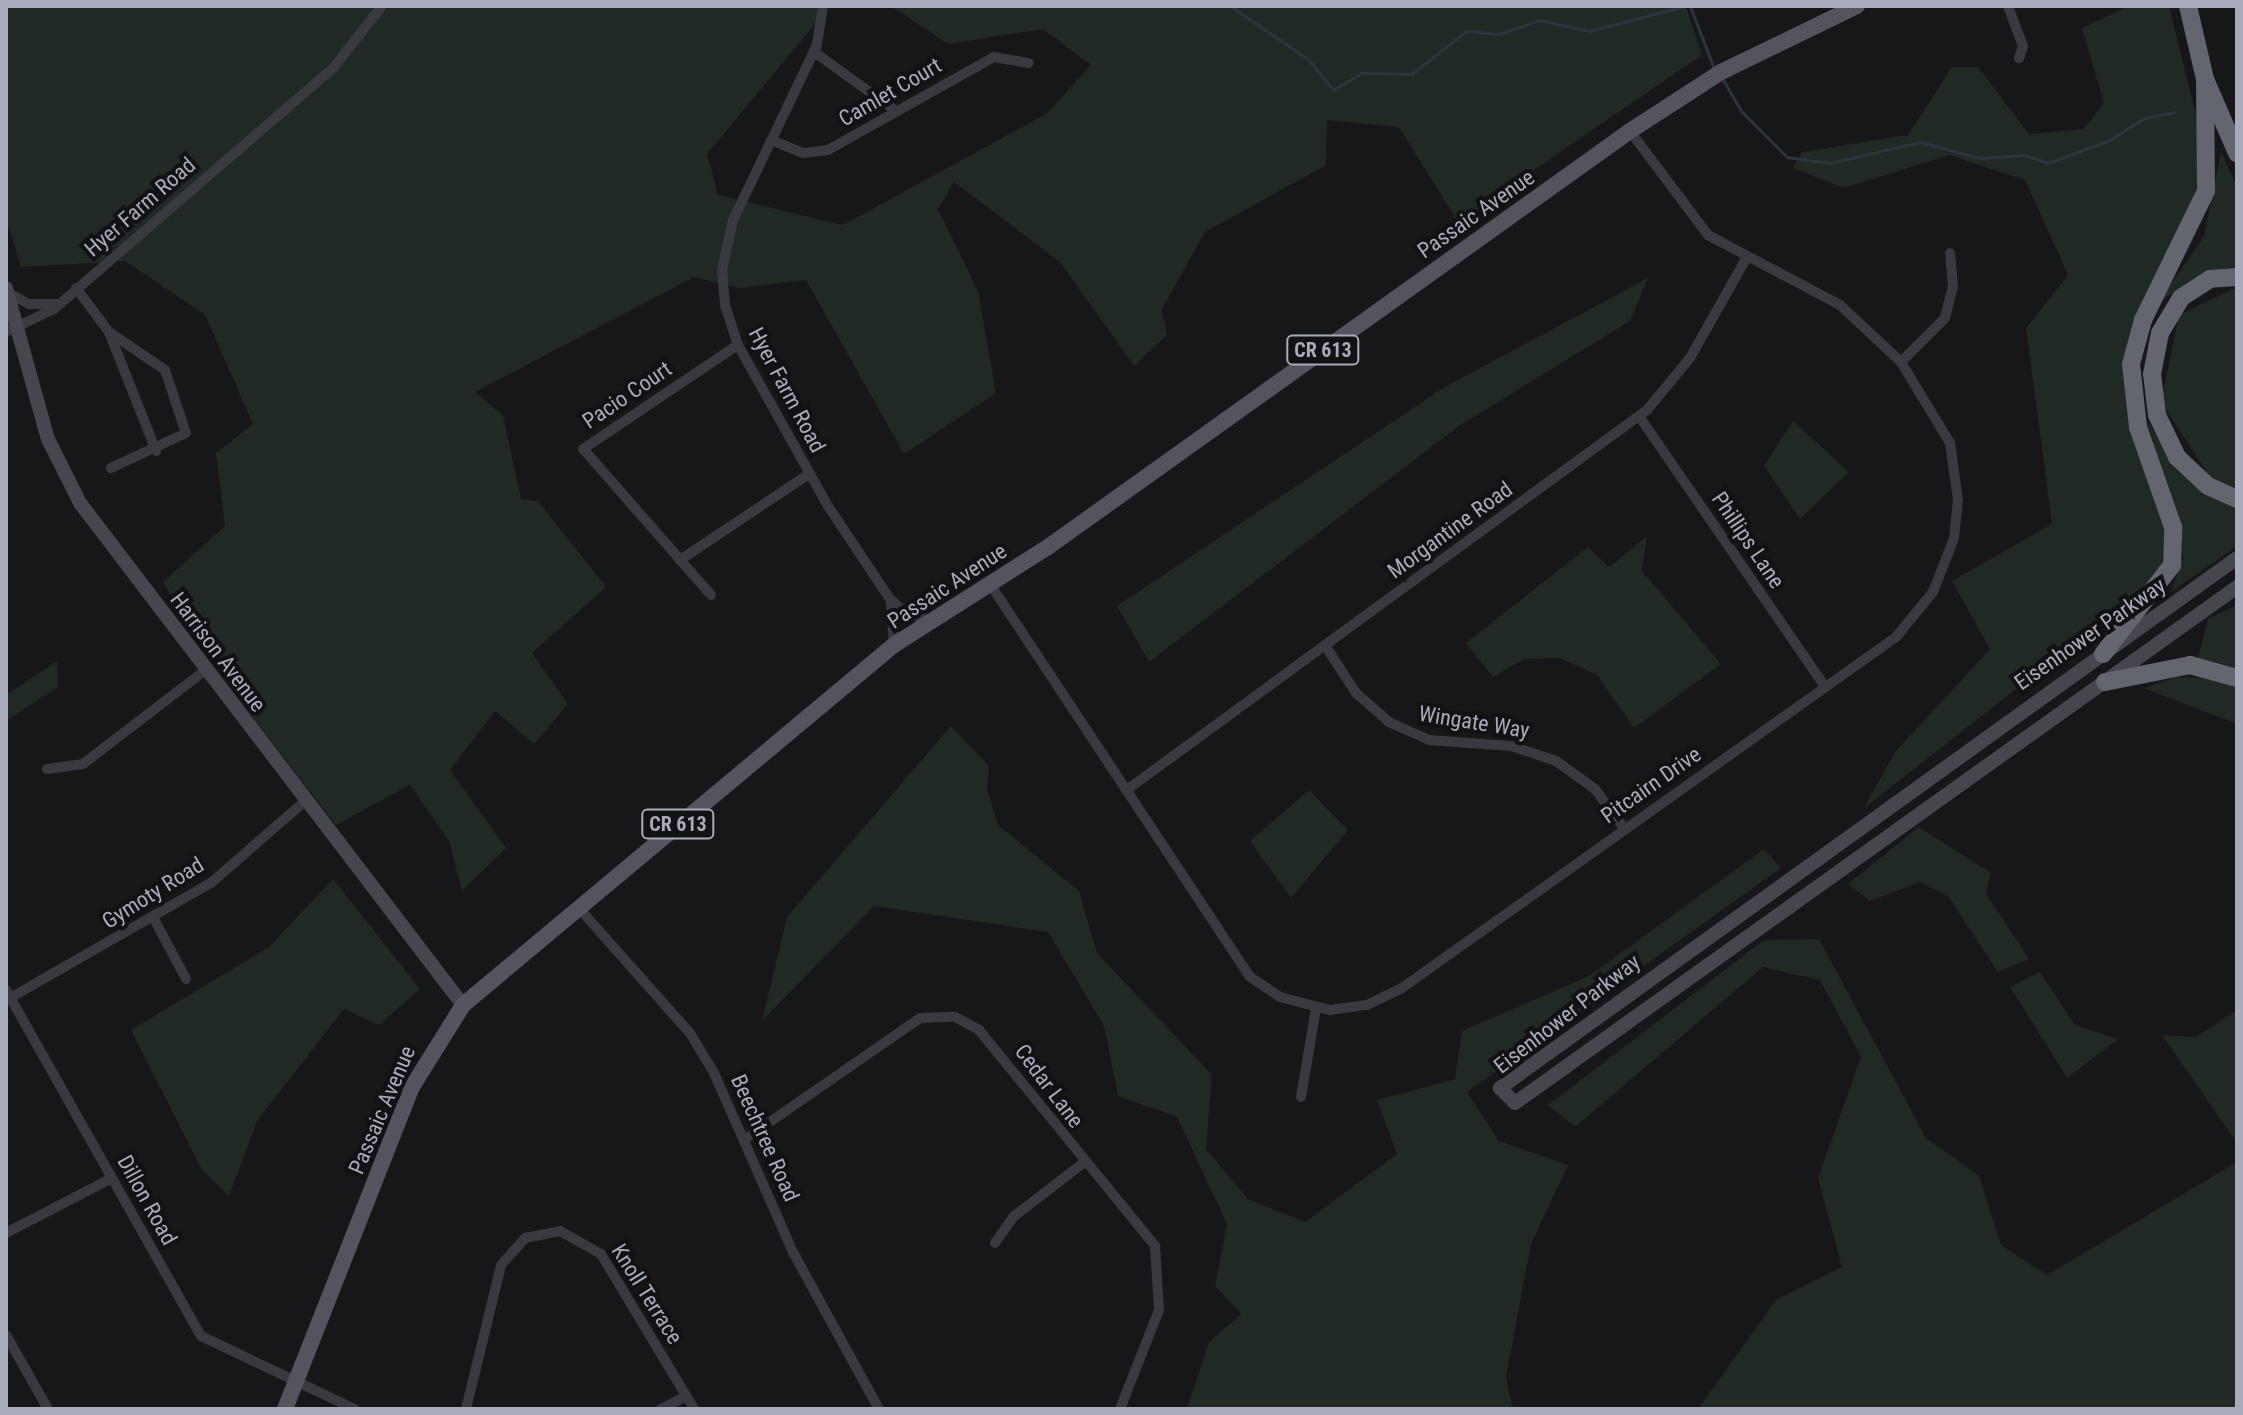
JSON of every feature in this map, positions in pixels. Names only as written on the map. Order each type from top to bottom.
[{"type":"highway","points":[[2188,6],[2205,79],[2237,153]]},
{"type":"highway","points":[[2103,654],[2172,565],[2173,527],[2138,427],[2131,364],[2143,320],[2206,191],[2205,79]]},
{"type":"highway","points":[[2237,277],[2210,279],[2181,298],[2160,333],[2152,374],[2157,415],[2177,457],[2208,486],[2237,499]]},
{"type":"highway","points":[[2105,682],[2190,665],[2237,678]]},
{"type":"main road","name":"Passaic Avenue","points":[[285,1409],[412,1087],[463,1005],[894,645],[990,584],[1630,131],[1716,74],[1857,6]]},
{"type":"street","name":"Hyer Farm Road","points":[[11,329],[60,303],[334,67],[382,6]]},
{"type":"street","name":"Hyer Farm Road","points":[[823,6],[814,52],[771,140],[724,255],[725,305],[738,345],[809,474],[890,599],[906,614],[933,620]]},
{"type":"street","points":[[2008,6],[2023,46],[2019,58]]},
{"type":"street","points":[[814,52],[896,111]]},
{"type":"street","name":"Camlet Court","points":[[771,140],[818,153],[994,57],[1028,63]]},
{"type":"street","name":"Pitcairn Drive","points":[[990,584],[1128,789],[1240,966],[1280,997],[1316,1008],[1355,1008],[1391,995],[1825,687],[1910,623],[1933,592],[1954,538],[1958,490],[1950,443],[1901,362],[1840,305],[1747,257],[1690,217],[1630,131]]},
{"type":"street","points":[[1901,362],[1945,318],[1953,287],[1950,253]]},
{"type":"street","name":"Morgantine Road","points":[[1128,789],[1639,416],[1690,358],[1747,257]]},
{"type":"street","points":[[76,288],[109,332],[156,451]]},
{"type":"street","points":[[7,290],[29,304],[60,303]]},
{"type":"street","name":"Harrison Avenue","points":[[7,290],[11,329],[59,465],[204,671],[463,1005]]},
{"type":"street","points":[[109,332],[165,370],[186,433],[156,451],[111,468]]},
{"type":"street","name":"Pacio Court","points":[[711,595],[583,449],[738,345]]},
{"type":"street","name":"Phillips Lane","points":[[1639,416],[1825,687]]},
{"type":"street","points":[[680,560],[809,474]]},
{"type":"street","name":"Eisenhower Parkway","points":[[2237,558],[1500,1088],[1515,1103],[2237,587]]},
{"type":"street","name":"Hyer Farm Road","points":[[890,599],[894,645]]},
{"type":"street","name":"Wingate Way","points":[[1326,647],[1356,693],[1389,722],[1429,740],[1511,746],[1556,761],[1595,789],[1624,828]]},
{"type":"street","points":[[47,769],[83,764],[204,671]]},
{"type":"street","name":"Gymoty Road","points":[[8,994],[154,919],[211,883],[304,802]]},
{"type":"street","name":"Beechtree Road","points":[[578,907],[690,1033],[744,1140],[794,1254],[879,1409]]},
{"type":"street","points":[[154,919],[186,979]]},
{"type":"street","name":"Dillon Road","points":[[8,994],[201,1336],[295,1384],[355,1409]]},
{"type":"street","points":[[1301,1097],[1316,1008]]},
{"type":"street","name":"Cedar Lane","points":[[744,1140],[901,1030],[946,1016],[990,1040],[1082,1164],[1159,1258],[1159,1310],[1120,1409]]},
{"type":"street","points":[[995,1243],[1013,1217],[1082,1164]]},
{"type":"street","points":[[6,1233],[112,1178]]},
{"type":"street","name":"Knoll Terrace","points":[[466,1409],[501,1265],[525,1238],[548,1231],[583,1238],[601,1254],[694,1409]]},
{"type":"street","points":[[6,1335],[48,1409]]},
{"type":"street","points":[[661,1409],[686,1396]]},
{"type":"shaded area","points":[[6,6],[830,6],[707,154],[718,195],[843,225],[1046,114],[1091,65],[1043,29],[948,44],[891,6],[1686,6],[1702,55],[1458,222],[1399,127],[1327,120],[1326,165],[1205,232],[1162,309],[1167,335],[1134,366],[1060,262],[954,182],[938,209],[978,291],[996,393],[904,454],[806,280],[739,288],[694,277],[475,392],[503,415],[521,499],[538,501],[606,587],[532,653],[568,704],[534,744],[495,711],[450,770],[506,848],[462,891],[449,841],[410,785],[336,825],[222,677],[163,582],[225,526],[216,453],[253,424],[205,315],[125,261],[21,267],[6,218]]},
{"type":"shaded area","points":[[2129,6],[2169,6],[2203,143],[2192,214],[2126,354],[2167,530],[2159,577],[1863,809],[1896,751],[1990,649],[1952,581],[2052,524],[2026,328],[2068,275],[2025,180],[1949,155],[1844,188],[1793,168],[1802,152],[1908,135],[1952,67],[1978,67],[2029,134],[2084,129],[2104,103],[2082,28]]},
{"type":"shaded area","points":[[2221,152],[2237,187],[2237,271],[2187,283],[2159,302],[2204,236]]},
{"type":"shaded area","points":[[1648,278],[1630,321],[1459,426],[1149,662],[1117,606],[1443,388]]},
{"type":"shaded area","points":[[2237,287],[2237,488],[2211,479],[2161,402],[2179,315]]},
{"type":"shaded area","points":[[2147,420],[2177,468],[2237,507],[2237,546],[2171,592],[2183,556]]},
{"type":"shaded area","points":[[1793,421],[1849,472],[1800,519],[1764,466]]},
{"type":"shaded area","points":[[1647,536],[1642,571],[1721,664],[1634,728],[1597,675],[1560,658],[1524,659],[1493,677],[1466,643],[1588,547],[1609,567]]},
{"type":"shaded area","points":[[2237,605],[2237,671],[2198,658],[2208,619]]},
{"type":"shaded area","points":[[57,661],[58,687],[6,721],[6,695]]},
{"type":"shaded area","points":[[2177,677],[2218,678],[2237,688],[2237,724],[2144,688]]},
{"type":"shaded area","points":[[951,726],[989,766],[987,790],[998,825],[1079,891],[1097,953],[1212,1075],[1206,1149],[1248,1199],[1305,1222],[1397,1154],[1377,1100],[1455,1079],[1462,1031],[1589,976],[1764,849],[1781,868],[1467,1092],[1499,1141],[1568,1165],[1531,1244],[1506,1377],[1513,1409],[1187,1409],[1209,1342],[1241,1314],[1215,1286],[1227,1224],[1177,1117],[1118,1096],[1104,1026],[1048,932],[874,906],[762,1021],[787,917]]},
{"type":"shaded area","points":[[1309,790],[1348,830],[1291,898],[1250,841]]},
{"type":"shaded area","points":[[1919,827],[1991,873],[1986,894],[2029,959],[1998,972],[1948,896],[1920,882],[1870,901],[1848,884]]},
{"type":"shaded area","points":[[333,879],[420,989],[379,1025],[344,1009],[257,1121],[229,1196],[202,1170],[131,1030],[269,947]]},
{"type":"shaded area","points":[[1819,939],[1926,1138],[1979,1176],[2001,1245],[2047,1275],[2237,1162],[2237,1409],[1698,1409],[1776,1300],[1842,1267],[1818,1178],[1861,1057],[1820,980],[1763,967],[1575,1127],[1548,1105],[1764,940]]},
{"type":"shaded area","points":[[2040,972],[2075,1025],[2118,1039],[2067,1078],[2010,987]]},
{"type":"shaded area","points":[[2237,1010],[2237,1143],[2162,1035],[2196,1037]]},
{"type":"waterway","points":[[1230,6],[1308,59],[1333,90],[1361,73],[1412,74],[1466,31],[1500,34],[1539,20],[1589,31],[1685,6]]},
{"type":"waterway","points":[[1690,6],[1714,69]]},
{"type":"waterway","points":[[1722,78],[1742,112],[1787,157],[1830,163],[1920,142],[1980,158],[2024,155],[2048,163],[2110,140],[2144,118],[2174,112]]}]
